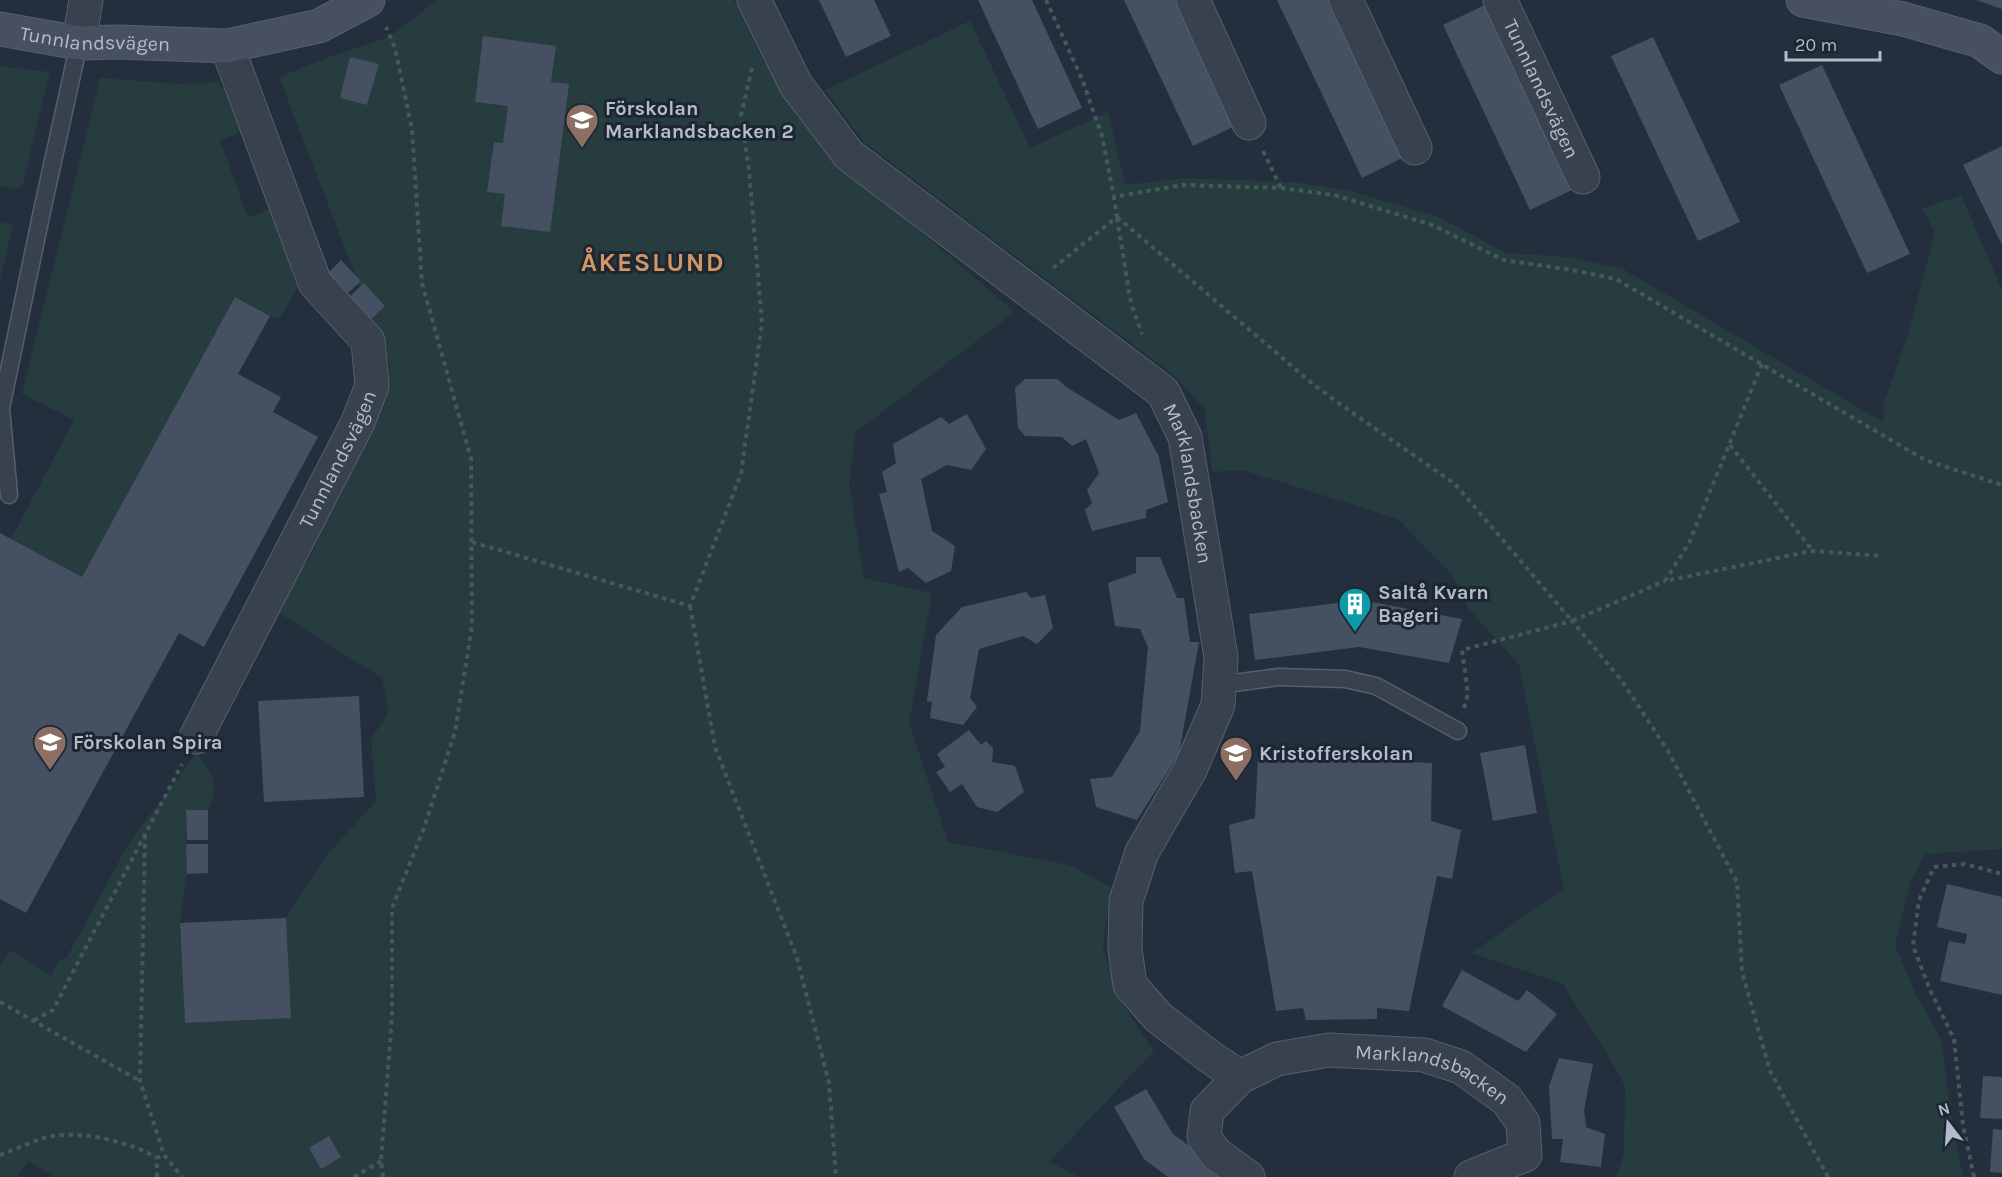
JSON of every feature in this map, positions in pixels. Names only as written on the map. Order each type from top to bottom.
[{"type":"street","points":[[79,43],[86,0]]},
{"type":"street","name":"Tunnlandsvägen","points":[[0,29],[79,43],[227,46],[319,26],[368,0]]},
{"type":"street","name":"Marklandsbacken","points":[[754,0],[796,85],[849,155],[1163,392],[1185,437],[1221,657],[1218,705],[1190,770],[1142,852],[1126,901],[1125,949],[1130,985],[1158,1017],[1240,1077]]},
{"type":"street","points":[[1193,0],[1249,123]]},
{"type":"street","points":[[1346,0],[1415,148]]},
{"type":"street","name":"Tunnlandsvägen","points":[[1500,0],[1583,177]]},
{"type":"street","points":[[1803,0],[1914,22],[1980,41],[2002,57]]},
{"type":"street","name":"Tunnlandsvägen","points":[[196,737],[357,424],[372,386],[368,341],[315,283],[227,46]]},
{"type":"street","name":"Marklandsbacken","points":[[1248,1177],[1216,1154],[1204,1137],[1207,1111],[1240,1077],[1277,1059],[1329,1050],[1424,1055],[1461,1067],[1507,1100],[1523,1123],[1525,1155],[1471,1177]]},
{"type":"lane","points":[[9,495],[1,408],[79,43]]},
{"type":"lane","points":[[1219,685],[1279,677],[1345,679],[1376,687],[1458,731]]},
{"type":"path","points":[[1046,0],[1082,79],[1102,136],[1131,303],[1143,336]]},
{"type":"path","points":[[383,1177],[381,1161],[392,1017],[392,908],[424,828],[455,732],[472,626],[471,459],[422,283],[412,129],[395,48],[386,27]]},
{"type":"path","points":[[778,49],[753,60],[741,115],[762,323],[741,474],[690,606],[715,747],[796,958],[829,1083],[836,1177]]},
{"type":"path","points":[[1249,123],[1281,188]]},
{"type":"path","points":[[1114,196],[1182,185],[1281,188],[1334,195],[1432,225],[1504,260],[1616,279],[1925,460],[2002,485]]},
{"type":"path","points":[[1027,288],[1117,218]]},
{"type":"path","points":[[1117,218],[1329,396],[1455,484],[1622,681],[1668,751],[1737,882],[1742,972],[1770,1071],[1828,1177]]},
{"type":"path","points":[[1665,582],[1689,543],[1762,364]]},
{"type":"path","points":[[1730,444],[1812,551]]},
{"type":"path","points":[[472,542],[690,606]]},
{"type":"path","points":[[1458,731],[1468,694],[1462,650],[1572,621],[1665,582],[1812,551],[1883,556]]},
{"type":"path","points":[[34,1020],[53,1010],[196,737]]},
{"type":"path","points":[[145,835],[140,1081],[164,1155],[182,1177]]},
{"type":"path","points":[[1974,1177],[1963,1125],[1954,1039],[1930,990],[1913,946],[1919,900],[1934,867],[1965,864],[2002,874]]},
{"type":"path","points":[[0,1002],[140,1081]]},
{"type":"path","points":[[0,1155],[53,1136],[90,1136],[143,1149],[157,1158]]},
{"type":"path","points":[[157,1158],[164,1155]]},
{"type":"path","points":[[157,1158],[157,1177]]},
{"type":"path","points":[[354,1177],[381,1161]]},
{"type":"green space","points":[[437,0],[734,0],[762,58],[788,97],[841,164],[1015,312],[856,432],[849,483],[864,578],[932,593],[909,723],[948,842],[1069,865],[1111,887],[1103,947],[1118,998],[1154,1051],[1049,1162],[1079,1177],[54,1177],[28,1161],[18,1177],[0,1177],[0,965],[10,950],[51,976],[58,961],[67,957],[129,843],[196,754],[211,774],[214,786],[208,810],[186,811],[187,874],[180,923],[185,1023],[290,1018],[286,918],[326,856],[376,801],[371,739],[389,712],[382,678],[276,611],[314,549],[390,365],[279,77],[389,37]]},
{"type":"green space","points":[[970,21],[1030,148],[1108,112],[1125,185],[1185,178],[1292,182],[1347,190],[1439,217],[1506,253],[1569,257],[1623,269],[1883,422],[1884,404],[1908,334],[1935,232],[1922,209],[1961,195],[2002,290],[2002,849],[1925,854],[1910,882],[1895,945],[1915,993],[1942,1041],[1951,1121],[1963,1177],[1616,1177],[1624,1154],[1625,1086],[1562,983],[1471,953],[1564,889],[1519,665],[1468,608],[1452,575],[1398,519],[1243,470],[1212,472],[1205,410],[1177,378],[864,142],[825,90]]},
{"type":"green space","points":[[0,66],[50,72],[22,187],[10,189],[0,186]]},
{"type":"green space","points":[[100,78],[194,85],[218,81],[244,131],[220,140],[248,217],[272,209],[299,285],[279,319],[235,297],[82,577],[11,539],[74,420],[22,394]]},
{"type":"green space","points":[[0,222],[13,225],[0,280]]},
{"type":"building","points":[[819,0],[874,0],[891,36],[846,57]]},
{"type":"building","points":[[978,0],[1032,0],[1082,108],[1038,129]]},
{"type":"building","points":[[1124,0],[1175,0],[1235,126],[1193,146]]},
{"type":"building","points":[[1277,0],[1329,0],[1404,157],[1362,178]]},
{"type":"building","points":[[1976,0],[2002,0],[2002,9]]},
{"type":"building","points":[[1485,5],[1572,190],[1530,210],[1443,25]]},
{"type":"building","points":[[483,36],[556,46],[551,82],[569,84],[550,232],[501,226],[505,194],[487,192],[494,142],[503,143],[508,106],[475,102]]},
{"type":"building","points":[[1653,37],[1740,222],[1698,241],[1611,56]]},
{"type":"building","points":[[350,57],[379,64],[367,105],[340,98]]},
{"type":"building","points":[[1822,65],[1910,254],[1867,273],[1779,85]]},
{"type":"building","points":[[2002,146],[2002,245],[1963,165]]},
{"type":"building","points":[[341,260],[361,281],[346,295],[326,275]]},
{"type":"building","points":[[364,283],[385,306],[370,320],[349,297]]},
{"type":"building","points":[[235,297],[270,316],[238,374],[281,397],[273,412],[318,437],[204,647],[179,633],[26,913],[0,899],[0,533],[82,577]]},
{"type":"building","points":[[1025,379],[1057,379],[1119,420],[1136,413],[1159,457],[1168,502],[1146,510],[1146,518],[1092,531],[1085,510],[1092,503],[1087,490],[1099,473],[1086,439],[1072,446],[1062,437],[1025,436],[1018,428],[1015,388]]},
{"type":"building","points":[[967,414],[986,449],[971,470],[947,465],[921,479],[932,531],[955,546],[951,571],[926,583],[908,568],[899,572],[879,494],[887,492],[882,472],[896,463],[893,444],[941,417],[949,424]]},
{"type":"building","points":[[1136,557],[1160,557],[1177,598],[1184,598],[1190,642],[1199,642],[1179,754],[1137,820],[1096,807],[1090,779],[1112,777],[1140,731],[1148,647],[1140,629],[1115,626],[1108,583],[1136,573]]},
{"type":"building","points":[[1026,592],[1031,598],[1045,595],[1053,628],[1037,644],[1023,636],[979,649],[970,698],[977,707],[963,725],[930,718],[932,702],[927,701],[936,635],[962,607]]},
{"type":"building","name":"Saltå Kvarn Bageri","points":[[1361,600],[1462,619],[1449,663],[1359,647],[1255,660],[1249,614]]},
{"type":"building","points":[[359,696],[364,797],[264,802],[258,701]]},
{"type":"building","points":[[969,730],[981,745],[986,741],[993,748],[992,762],[1015,766],[1024,792],[997,812],[977,807],[962,784],[950,792],[936,772],[945,767],[937,754]]},
{"type":"building","points":[[1525,745],[1537,813],[1493,821],[1480,753]]},
{"type":"building","points":[[1258,755],[1432,763],[1431,821],[1461,830],[1452,879],[1437,876],[1409,1011],[1377,1008],[1377,1019],[1306,1020],[1303,1008],[1276,1011],[1252,871],[1235,873],[1229,825],[1255,818]]},
{"type":"building","points":[[186,810],[208,810],[208,840],[187,840]]},
{"type":"building","points":[[186,844],[208,844],[208,873],[187,874]]},
{"type":"building","points":[[1947,884],[2002,897],[2002,995],[1940,981],[1949,941],[1965,944],[1967,934],[1937,927]]},
{"type":"building","points":[[286,918],[291,1018],[185,1023],[180,923]]},
{"type":"building","points":[[1462,970],[1518,1001],[1527,990],[1557,1014],[1526,1052],[1442,1006]]},
{"type":"building","points":[[1559,1058],[1593,1064],[1584,1110],[1586,1127],[1605,1134],[1601,1167],[1560,1162],[1563,1139],[1552,1139],[1549,1086]]},
{"type":"building","points":[[1983,1076],[2002,1077],[2002,1119],[1980,1118]]},
{"type":"building","points":[[1146,1089],[1173,1134],[1231,1177],[1168,1177],[1144,1159],[1114,1107]]},
{"type":"building","points":[[1993,1129],[2002,1130],[2002,1173],[1990,1172]]},
{"type":"building","points":[[329,1136],[341,1157],[321,1169],[309,1148]]},
{"type":"place","name":"Förskolan Marklandsbacken 2","points":[[582,149]]},
{"type":"place","name":"Saltå Kvarn Bageri","points":[[1355,633]]},
{"type":"place","name":"Förskolan Spira","points":[[50,771]]},
{"type":"place","name":"Kristofferskolan","points":[[1236,782]]},
{"type":"district","name":"ÅKESLUND","points":[[653,262]]}]
